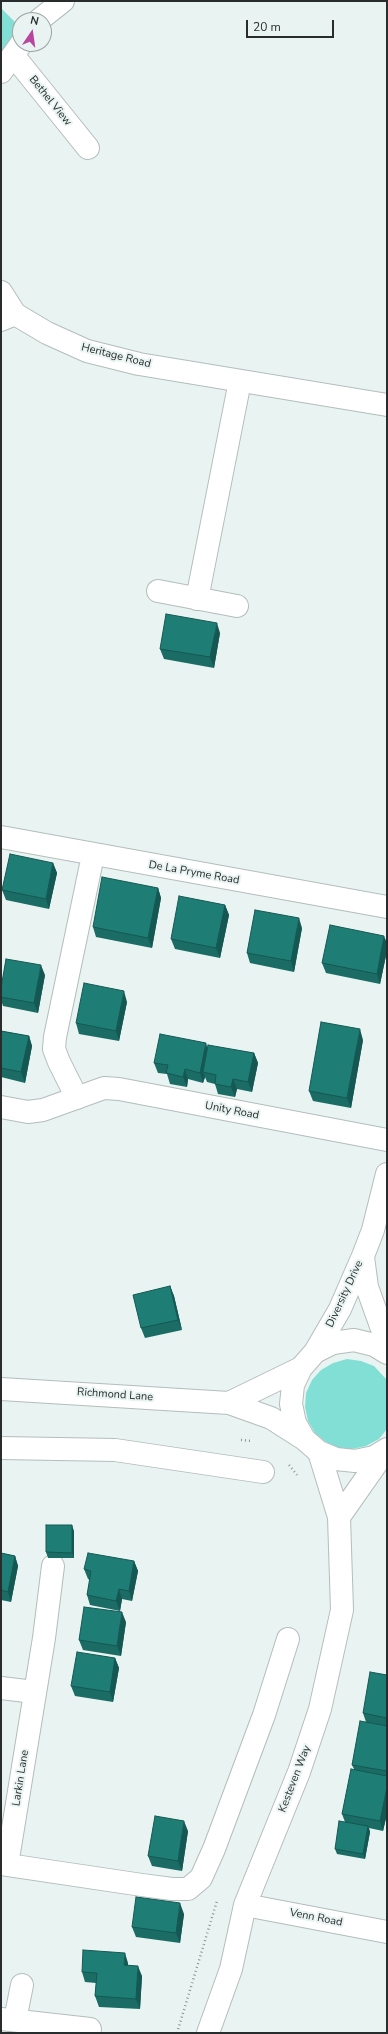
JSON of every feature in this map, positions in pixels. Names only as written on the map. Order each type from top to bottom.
[{"type":"street","points":[[49,12],[63,1]]},
{"type":"street","name":"Bethel View","points":[[11,57],[88,148]]},
{"type":"street","points":[[1,292],[8,317]]},
{"type":"street","name":"Heritage Road","points":[[8,317],[87,351],[139,364],[387,405]]},
{"type":"street","points":[[198,599],[240,381]]},
{"type":"street","points":[[158,591],[237,606]]},
{"type":"street","name":"De La Pryme Road","points":[[1,837],[93,855],[387,907]]},
{"type":"street","points":[[77,1098],[54,1049],[55,1036],[93,855]]},
{"type":"street","name":"Unity Road","points":[[1,1107],[28,1112],[43,1110],[104,1088],[118,1089],[387,1140]]},
{"type":"street","name":"Diversity Drive","points":[[311,1445],[294,1423],[291,1404],[293,1385],[340,1309],[373,1230],[387,1174]]},
{"type":"street","name":"Diversity Drive","points":[[363,1256],[367,1287],[387,1343]]},
{"type":"street","name":"Richmond Lane","points":[[229,1403],[308,1360],[333,1343],[354,1340],[374,1345],[387,1353]]},
{"type":"street","name":"Richmond Lane","points":[[1,1389],[229,1403],[271,1418],[311,1445],[336,1459],[355,1461],[374,1457],[387,1449]]},
{"type":"street","name":"Kesteven Way","points":[[208,2033],[231,1969],[245,1905],[299,1772],[320,1709],[342,1610],[339,1517],[311,1445]]},
{"type":"street","points":[[1,1448],[115,1450],[263,1472]]},
{"type":"street","points":[[339,1517],[387,1449]]},
{"type":"street","name":"Larkin Lane","points":[[53,1566],[44,1638],[4,1864],[142,1886],[188,1889],[201,1878],[214,1849],[264,1715],[288,1639]]},
{"type":"street","points":[[1,1688],[34,1692]]},
{"type":"street","name":"Venn Road","points":[[245,1905],[387,1932]]},
{"type":"street","points":[[22,1985],[8,2019],[90,2029]]},
{"type":"path","points":[[286,1462],[299,1477]]},
{"type":"shaded area","points":[[1,8],[12,19],[12,52],[15,52],[1,72]]},
{"type":"shaded area","points":[[347,1359],[361,1361],[374,1366],[387,1380],[387,1429],[379,1439],[366,1446],[352,1449],[339,1448],[326,1442],[315,1433],[308,1421],[305,1407],[306,1393],[312,1380],[321,1370],[333,1363]]},
{"type":"building","points":[[166,614],[217,623],[210,657],[160,649]]},
{"type":"building","points":[[10,854],[53,863],[46,899],[2,890]]},
{"type":"building","points":[[102,877],[158,888],[148,938],[93,927]]},
{"type":"building","points":[[179,896],[225,905],[216,948],[171,939]]},
{"type":"building","points":[[255,910],[299,918],[291,961],[247,953]]},
{"type":"building","points":[[330,925],[384,936],[377,974],[322,963]]},
{"type":"building","points":[[6,959],[41,965],[34,1003],[1,997]]},
{"type":"building","points":[[84,983],[124,991],[116,1031],[76,1023]]},
{"type":"building","points":[[321,1022],[360,1029],[347,1098],[309,1091]]},
{"type":"building","points":[[1,1031],[29,1036],[21,1072],[1,1068]]},
{"type":"building","points":[[160,1034],[206,1043],[200,1073],[185,1069],[183,1077],[166,1073],[168,1065],[154,1063]]},
{"type":"building","points":[[208,1045],[254,1053],[248,1082],[233,1079],[231,1087],[215,1084],[216,1075],[203,1072]]},
{"type":"building","points":[[170,1286],[178,1320],[141,1328],[133,1295]]},
{"type":"building","points":[[46,1525],[72,1525],[72,1553],[46,1552]]},
{"type":"building","points":[[1,1553],[15,1556],[8,1592],[1,1590]]},
{"type":"building","points":[[88,1553],[134,1561],[129,1591],[119,1589],[116,1601],[87,1595],[91,1571],[84,1569]]},
{"type":"building","points":[[84,1607],[122,1612],[117,1646],[79,1640]]},
{"type":"building","points":[[77,1652],[115,1658],[110,1692],[71,1686]]},
{"type":"building","points":[[370,1672],[387,1675],[387,1718],[363,1713]]},
{"type":"building","points":[[360,1721],[387,1726],[387,1771],[352,1765]]},
{"type":"building","points":[[351,1769],[387,1776],[387,1787],[380,1821],[342,1814]]},
{"type":"building","points":[[155,1816],[184,1821],[178,1861],[148,1856]]},
{"type":"building","points":[[339,1821],[368,1826],[363,1854],[335,1849]]},
{"type":"building","points":[[136,1897],[180,1903],[176,1933],[132,1927]]},
{"type":"building","points":[[83,1950],[125,1953],[124,1965],[138,1966],[136,1999],[95,1996],[97,1973],[82,1972]]}]
